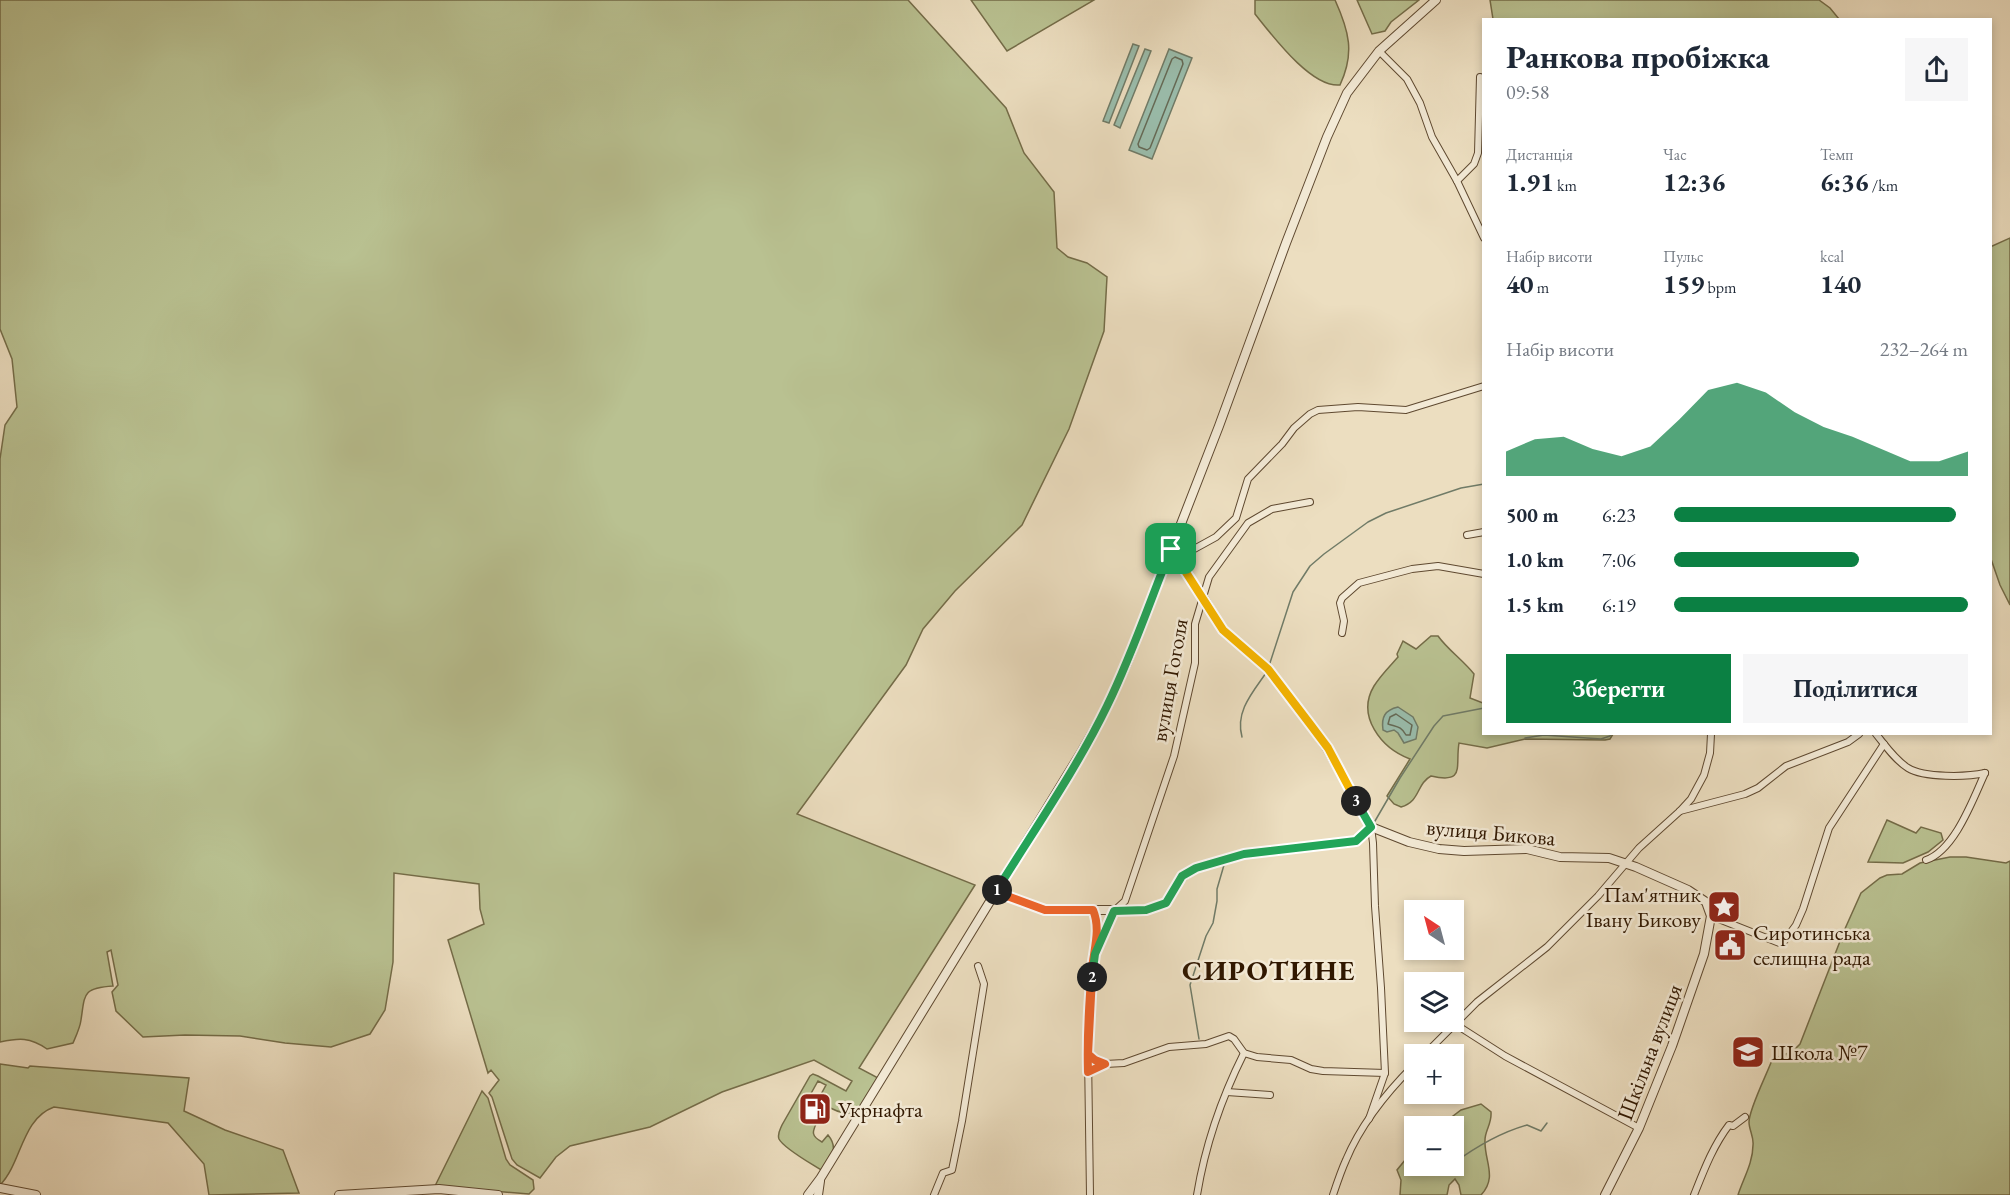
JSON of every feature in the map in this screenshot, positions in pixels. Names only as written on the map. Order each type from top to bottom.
[{"type":"street","points":[[808,1195],[996,892],[1107,707],[1127,663],[1219,426],[1327,137],[1347,93],[1379,51],[1436,0]]},
{"type":"street","points":[[1379,51],[1407,80],[1420,103],[1432,137],[1457,181],[1482,234]]},
{"type":"street","points":[[1457,181],[1474,164],[1478,153],[1480,77]]},
{"type":"street","points":[[1176,559],[1216,537],[1236,518],[1248,479],[1304,418],[1318,410],[1358,407],[1406,410],[1482,387]]},
{"type":"street","name":"вулиця Гоголя","points":[[1089,1195],[1087,1123],[1092,969],[1095,954],[1114,911],[1125,902],[1174,756],[1195,663],[1195,624],[1209,577],[1248,523],[1272,509],[1310,502]]},
{"type":"street","points":[[1467,535],[1482,532]]},
{"type":"street","points":[[1171,549],[1223,630],[1268,669],[1328,748],[1371,827],[1382,988],[1385,1073],[1369,1119]]},
{"type":"street","points":[[1342,633],[1344,621],[1340,603],[1342,598],[1359,583],[1412,569],[1438,566],[1482,574]]},
{"type":"street","points":[[1464,1015],[1477,1002],[1547,947],[1598,896],[1639,849],[1691,799],[1704,775],[1710,753],[1711,735]]},
{"type":"street","points":[[1680,811],[1745,794],[1758,788],[1786,766],[1848,742],[1858,735]]},
{"type":"street","points":[[1877,735],[1906,767],[1920,773],[1951,775],[1985,773],[1963,820],[1948,843],[1942,851],[1926,860]]},
{"type":"street","name":"вулиця Бикова","points":[[1371,827],[1409,842],[1439,849],[1464,851],[1527,849],[1560,857],[1609,858],[1688,890],[1706,902],[1711,916],[1782,944],[1792,931],[1803,909],[1828,828],[1884,744]]},
{"type":"street","points":[[996,892],[1045,910],[1146,910],[1166,903],[1182,876],[1196,868],[1235,857],[1356,841],[1371,827]]},
{"type":"street","points":[[1093,910],[1098,922],[1095,954]]},
{"type":"street","name":"Шкільна вулиця","points":[[1605,1195],[1640,1128],[1672,1046],[1704,954],[1711,916]]},
{"type":"street","points":[[934,1195],[943,1173],[952,1170],[962,1121],[984,984],[978,966]]},
{"type":"street","points":[[1464,1030],[1506,1056],[1640,1128]]},
{"type":"street","points":[[1435,1044],[1447,1032]]},
{"type":"street","points":[[1088,1072],[1105,1064],[1124,1063],[1169,1047],[1206,1044],[1229,1036],[1244,1053],[1257,1057],[1292,1060],[1311,1069],[1323,1071],[1385,1073]]},
{"type":"street","points":[[1197,1195],[1203,1163],[1227,1092],[1244,1053]]},
{"type":"street","points":[[1088,1054],[1105,1064]]},
{"type":"street","points":[[1333,1195],[1346,1159],[1369,1119],[1404,1075]]},
{"type":"street","points":[[1227,1092],[1270,1095]]},
{"type":"street","points":[[1694,1195],[1707,1161],[1722,1134],[1729,1125],[1733,1126],[1745,1117]]},
{"type":"street","points":[[818,1195],[820,1179]]},
{"type":"street","points":[[0,1188],[36,1195]]},
{"type":"street","points":[[339,1195],[439,1189],[498,1195]]},
{"type":"shaded area","points":[[0,0],[908,0],[1006,108],[1024,153],[1054,192],[1057,248],[1068,257],[1087,263],[1107,277],[1104,331],[1069,429],[1022,525],[955,591],[923,629],[906,665],[797,814],[975,885],[859,1068],[880,1079],[868,1099],[857,1111],[851,1113],[833,1110],[821,1103],[819,1098],[826,1085],[818,1081],[804,1106],[802,1110],[817,1122],[813,1131],[814,1136],[822,1142],[828,1135],[833,1144],[833,1153],[824,1172],[800,1157],[778,1137],[782,1125],[810,1076],[813,1074],[818,1076],[846,1091],[852,1081],[814,1060],[722,1092],[650,1127],[570,1146],[556,1157],[540,1178],[517,1165],[512,1159],[489,1093],[499,1080],[491,1070],[488,1073],[448,940],[484,924],[480,909],[479,884],[394,873],[393,962],[385,1010],[370,1034],[331,1047],[240,1036],[143,1037],[116,1011],[112,992],[118,985],[111,950],[107,952],[113,986],[95,988],[87,994],[80,1026],[73,1043],[47,1049],[35,1042],[24,1040],[0,1042],[0,459],[5,425],[17,407],[12,359],[0,329]]},
{"type":"shaded area","points":[[971,0],[1094,0],[1007,51]]},
{"type":"shaded area","points":[[1255,0],[1335,0],[1347,32],[1349,52],[1348,63],[1340,85],[1329,84],[1317,78],[1293,58],[1255,14]]},
{"type":"shaded area","points":[[1357,0],[1419,0],[1391,22],[1385,31],[1372,34]]},
{"type":"shaded area","points":[[1490,0],[1819,0],[1838,18],[1493,18]]},
{"type":"shaded area","points":[[2010,238],[2010,605],[1992,562],[1992,246]]},
{"type":"shaded area","points":[[1431,636],[1438,636],[1474,674],[1470,698],[1482,703],[1482,735],[1612,735],[1610,739],[1605,740],[1525,739],[1487,748],[1459,743],[1458,766],[1454,775],[1450,778],[1431,776],[1426,779],[1412,801],[1401,807],[1394,804],[1387,796],[1410,759],[1390,747],[1374,730],[1368,709],[1369,697],[1376,682],[1398,657],[1397,654],[1403,641],[1416,649]]},
{"type":"shaded area","points":[[1887,820],[1916,833],[1921,827],[1941,833],[1943,840],[1928,852],[1903,863],[1868,862]]},
{"type":"shaded area","points":[[1950,857],[2006,863],[2010,861],[2010,1195],[1738,1195],[1753,1152],[1749,1122],[1755,1100],[1772,1060],[1793,1051],[1800,1044],[1861,893],[1887,875],[1902,874],[1920,863]]},
{"type":"shaded area","points":[[0,1064],[28,1068],[30,1066],[189,1078],[184,1111],[225,1130],[283,1150],[299,1193],[209,1195],[204,1164],[168,1123],[54,1107],[43,1113],[28,1131],[13,1165],[0,1185]]},
{"type":"shaded area","points":[[482,1091],[488,1098],[506,1159],[510,1165],[533,1180],[534,1189],[529,1194],[435,1186]]},
{"type":"shaded area","points":[[1481,1104],[1491,1112],[1485,1140],[1489,1182],[1481,1195],[1461,1195],[1455,1179],[1449,1185],[1447,1195],[1400,1195],[1401,1180],[1397,1170],[1404,1161],[1404,1176],[1464,1176],[1464,1116],[1453,1116],[1461,1110]]},
{"type":"water","points":[[1133,44],[1139,46],[1109,123],[1103,121]]},
{"type":"water","points":[[1145,49],[1151,51],[1120,128],[1114,125]]},
{"type":"water","points":[[1169,49],[1192,58],[1152,159],[1129,150]]},
{"type":"water","points":[[1398,707],[1413,717],[1418,727],[1416,739],[1404,743],[1394,730],[1387,732],[1383,730],[1385,715]]},
{"type":"waterway","points":[[1269,666],[1293,592],[1310,566],[1324,554],[1368,522],[1386,513],[1461,488],[1482,484]]},
{"type":"waterway","points":[[1242,737],[1240,728],[1243,711],[1250,695],[1266,673]]},
{"type":"waterway","points":[[1375,821],[1400,778],[1443,716],[1482,708]]},
{"type":"waterway","points":[[1525,738],[1544,735]]},
{"type":"waterway","points":[[1544,735],[1601,739],[1610,735]]},
{"type":"waterway","points":[[1199,1039],[1190,985],[1206,936],[1213,923],[1217,889],[1224,865]]},
{"type":"waterway","points":[[1464,1156],[1507,1132],[1527,1125],[1541,1131],[1547,1123]]},
{"type":"place","name":"Пам'ятник Івану Бикову","points":[[1724,907]]},
{"type":"place","name":"Сиротинська селищна рада","points":[[1730,945]]},
{"type":"place","name":"Школа №7","points":[[1748,1052]]},
{"type":"place","name":"Укрнафта","points":[[815,1109]]},
{"type":"district","name":"СИРОТИНЕ","points":[[1269,970]]},
{"type":"route","points":[[1171,549],[1127,663],[1107,707],[996,892],[1045,910],[1093,910],[1098,922],[1092,969],[1088,1054],[1088,1072],[1105,1064],[1089,1057],[1088,1054],[1092,969],[1095,954],[1108,920],[1114,911],[1146,910],[1166,903],[1182,876],[1196,868],[1244,854],[1356,841],[1371,827],[1328,748],[1268,669],[1223,630],[1171,549]]}]
